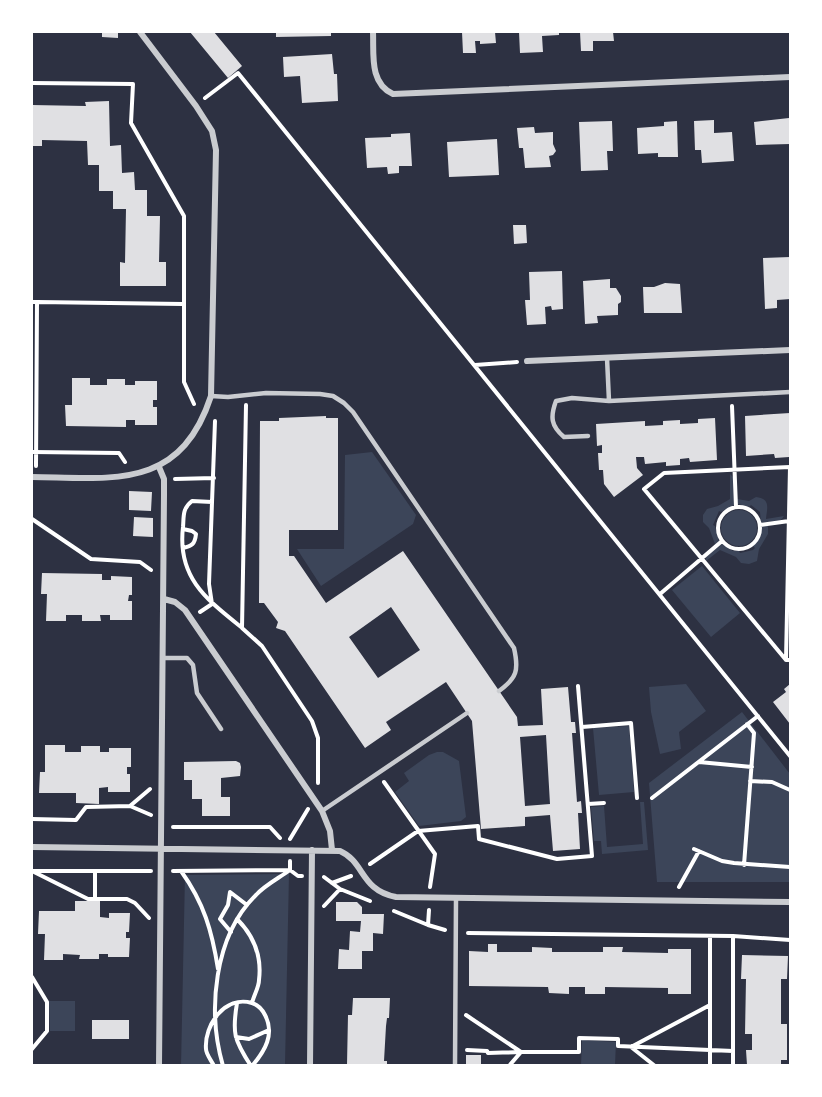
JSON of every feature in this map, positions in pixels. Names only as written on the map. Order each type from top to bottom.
[{"type":"street","points":[[32,477],[119,478],[139,474],[159,466],[176,455],[190,438],[206,413],[211,396],[216,150],[212,131],[196,106],[140,32]]},
{"type":"street","points":[[373,32],[374,67],[377,80],[382,87],[393,94],[790,77]]},
{"type":"street","points":[[527,361],[790,350]]},
{"type":"street","points":[[159,466],[164,479],[159,1065]]},
{"type":"street","points":[[164,599],[175,602],[191,618],[314,800],[330,831],[332,850]]},
{"type":"street","points":[[32,847],[332,850],[348,854],[371,886],[383,895],[396,897],[790,902]]},
{"type":"street","points":[[310,1065],[312,850]]},
{"type":"lane","points":[[607,358],[609,401]]},
{"type":"lane","points":[[588,436],[564,437],[554,428],[551,414],[556,401],[572,398],[609,401],[790,392]]},
{"type":"lane","points":[[211,396],[246,396],[266,393],[320,394],[333,396],[344,403],[514,648],[518,663],[516,675],[499,691]]},
{"type":"lane","points":[[163,658],[187,658],[193,665],[197,693],[221,729]]},
{"type":"lane","points":[[322,812],[467,712]]},
{"type":"lane","points":[[455,1065],[456,899]]},
{"type":"path","points":[[196,106],[238,73],[790,756]]},
{"type":"path","points":[[32,83],[133,84],[131,123],[183,216],[184,382],[195,406],[215,419],[209,584],[212,604]]},
{"type":"path","points":[[32,302],[183,304]]},
{"type":"path","points":[[32,477],[38,302]]},
{"type":"path","points":[[475,365],[527,361]]},
{"type":"path","points":[[732,394],[736,507]]},
{"type":"path","points":[[242,627],[246,396]]},
{"type":"path","points":[[34,452],[119,453],[122,460],[129,464]]},
{"type":"path","points":[[790,467],[788,660],[644,489],[664,473],[790,467]]},
{"type":"path","points":[[164,479],[214,478]]},
{"type":"path","points":[[212,502],[197,500],[184,510],[181,536],[187,569],[197,589],[262,646],[312,721],[318,738],[318,788],[314,800],[290,838],[290,870]]},
{"type":"path","points":[[736,507],[743,507],[754,513],[760,525],[757,538],[747,547],[734,548],[722,541],[718,529],[718,523],[725,512],[736,507]]},
{"type":"path","points":[[32,519],[91,559],[140,562],[164,579]]},
{"type":"path","points":[[760,525],[790,521]]},
{"type":"path","points":[[183,529],[196,534],[192,546],[183,548]]},
{"type":"path","points":[[660,594],[722,541]]},
{"type":"path","points":[[191,618],[212,604]]},
{"type":"path","points":[[332,883],[360,871],[418,831],[478,826],[479,839],[558,859],[592,856],[578,686]]},
{"type":"path","points":[[652,798],[758,716]]},
{"type":"path","points":[[582,728],[631,723],[637,798]]},
{"type":"path","points":[[744,864],[754,733],[747,724]]},
{"type":"path","points":[[698,762],[752,767]]},
{"type":"path","points":[[378,774],[435,854],[430,883],[428,925]]},
{"type":"path","points":[[130,806],[162,780]]},
{"type":"path","points":[[750,781],[772,782],[790,790]]},
{"type":"path","points":[[588,804],[604,803]]},
{"type":"path","points":[[32,819],[76,820],[86,807],[130,806],[161,823],[270,827],[279,838],[290,838]]},
{"type":"path","points":[[679,887],[696,850],[722,861],[790,867]]},
{"type":"path","points":[[222,1065],[214,1017],[215,990],[222,954],[237,919],[247,905],[257,893],[290,870]]},
{"type":"path","points":[[32,871],[290,870],[298,876],[311,876]]},
{"type":"path","points":[[32,871],[88,899],[127,899],[135,903],[151,921]]},
{"type":"path","points":[[95,871],[95,899]]},
{"type":"path","points":[[180,871],[205,910],[219,974]]},
{"type":"path","points":[[323,887],[323,876],[340,889],[373,903]]},
{"type":"path","points":[[322,897],[322,908],[340,889]]},
{"type":"path","points":[[231,932],[220,919],[228,905],[230,892],[247,905]]},
{"type":"path","points":[[384,907],[455,933],[733,936],[790,940]]},
{"type":"path","points":[[237,919],[249,931],[258,952],[260,980],[252,1003]]},
{"type":"path","points":[[710,936],[710,1065]]},
{"type":"path","points":[[733,936],[733,1065]]},
{"type":"path","points":[[32,977],[47,1002],[47,1031],[32,1049]]},
{"type":"path","points":[[214,1065],[206,1051],[207,1033],[214,1017],[229,1006],[237,1003],[252,1003],[262,1007],[269,1022],[269,1039],[262,1054],[252,1065],[239,1048],[233,1028],[237,1003]]},
{"type":"path","points":[[631,1047],[710,1005]]},
{"type":"path","points":[[464,1013],[521,1052]]},
{"type":"path","points":[[236,1037],[249,1039],[269,1030]]},
{"type":"path","points":[[463,1050],[487,1051],[488,1053],[579,1052],[579,1038],[618,1039],[618,1046],[733,1052]]},
{"type":"path","points":[[631,1047],[655,1065]]},
{"type":"path","points":[[508,1065],[521,1052]]},
{"type":"shaded area","points":[[372,452],[416,515],[413,524],[321,586],[297,549],[344,549],[345,455]]},
{"type":"shaded area","points":[[730,474],[733,477],[734,505],[719,511],[713,525],[719,541],[715,544],[709,528],[703,522],[703,515],[707,509],[730,499]]},
{"type":"shaded area","points":[[756,497],[766,502],[766,519],[784,516],[781,520],[761,523],[760,512],[751,505],[749,507],[738,504],[737,499],[749,501]]},
{"type":"shaded area","points":[[739,510],[752,515],[757,528],[752,541],[739,546],[726,541],[721,528],[726,515]]},
{"type":"shaded area","points":[[762,526],[768,526],[768,534],[759,549],[757,561],[749,564],[741,563],[736,557],[720,550],[706,561],[706,557],[722,544],[740,553],[753,550],[755,548],[753,546],[760,537]]},
{"type":"shaded area","points":[[702,566],[740,613],[711,637],[672,590]]},
{"type":"shaded area","points":[[686,684],[706,711],[679,732],[681,749],[660,754],[651,712],[649,687]]},
{"type":"shaded area","points":[[742,712],[790,774],[790,882],[657,882],[649,783]]},
{"type":"shaded area","points":[[629,726],[634,792],[599,795],[593,728]]},
{"type":"shaded area","points":[[437,752],[443,752],[459,761],[466,817],[461,821],[419,826],[395,792],[409,781],[404,773]]},
{"type":"shaded area","points":[[640,802],[644,802],[648,850],[602,854],[601,841],[594,841],[591,807],[604,806],[607,847],[643,844]]},
{"type":"shaded area","points":[[289,874],[285,1065],[181,1066],[185,875]]},
{"type":"shaded area","points":[[49,1001],[75,1001],[75,1031],[50,1031]]},
{"type":"shaded area","points":[[582,1040],[616,1042],[615,1065],[581,1065]]},
{"type":"building","points":[[102,32],[118,32],[118,38],[102,37]]},
{"type":"building","points":[[190,32],[214,32],[242,66],[228,78]]},
{"type":"building","points":[[276,32],[331,32],[331,36],[276,37]]},
{"type":"building","points":[[462,32],[495,32],[496,43],[480,44],[480,41],[475,41],[476,53],[463,53]]},
{"type":"building","points":[[519,32],[559,32],[559,35],[542,36],[543,52],[520,53]]},
{"type":"building","points":[[580,32],[613,32],[614,41],[593,41],[593,51],[581,51]]},
{"type":"building","points":[[332,54],[334,74],[337,74],[338,101],[302,103],[300,76],[284,77],[283,57]]},
{"type":"building","points":[[109,101],[110,146],[121,145],[122,173],[134,172],[135,190],[147,190],[147,216],[160,216],[159,262],[166,262],[166,286],[120,286],[120,262],[125,263],[126,209],[113,209],[113,191],[99,191],[99,165],[88,165],[87,141],[42,140],[42,146],[32,146],[32,105],[86,106],[85,102]]},
{"type":"building","points":[[789,118],[790,144],[756,145],[754,122]]},
{"type":"building","points":[[714,120],[714,133],[732,132],[734,161],[702,163],[701,150],[695,150],[694,121]]},
{"type":"building","points":[[612,121],[613,151],[607,151],[608,170],[581,171],[579,122]]},
{"type":"building","points":[[677,121],[678,157],[658,157],[658,153],[638,154],[637,128],[664,126],[664,122]]},
{"type":"building","points":[[534,127],[535,133],[553,132],[553,144],[556,151],[549,156],[551,167],[525,168],[523,148],[519,148],[517,128]]},
{"type":"building","points":[[410,133],[412,166],[399,166],[399,173],[388,174],[387,167],[367,168],[365,138],[391,137],[391,134]]},
{"type":"building","points":[[497,139],[499,175],[449,177],[447,142]]},
{"type":"building","points":[[513,225],[526,225],[527,243],[514,244]]},
{"type":"building","points":[[790,257],[790,299],[777,300],[777,308],[765,309],[763,258]]},
{"type":"building","points":[[562,271],[563,309],[552,310],[551,306],[545,307],[546,324],[527,325],[525,300],[530,300],[529,272]]},
{"type":"building","points":[[610,279],[610,288],[616,288],[621,296],[618,315],[597,316],[598,323],[585,324],[583,281]]},
{"type":"building","points":[[665,283],[680,284],[682,313],[644,313],[643,287],[654,287]]},
{"type":"building","points":[[72,378],[90,378],[90,385],[107,385],[107,379],[125,379],[125,385],[135,385],[135,381],[157,381],[157,400],[153,400],[153,407],[157,407],[157,425],[135,425],[135,420],[126,420],[126,427],[66,426],[65,405],[72,405]]},
{"type":"building","points":[[790,413],[789,457],[775,458],[774,454],[746,456],[745,416]]},
{"type":"building","points":[[326,416],[326,418],[338,418],[338,530],[289,530],[289,556],[294,556],[326,603],[403,551],[517,717],[518,726],[543,725],[541,689],[568,687],[571,722],[575,722],[576,733],[572,733],[577,802],[581,801],[582,813],[578,813],[580,849],[553,851],[550,815],[525,817],[525,826],[481,829],[472,721],[446,682],[386,722],[391,730],[365,748],[285,631],[276,628],[278,622],[264,603],[259,603],[260,421],[279,421],[279,418]],"holes":[[[391,607],[420,650],[378,678],[349,637]],[[546,735],[550,804],[525,806],[520,737]]]},
{"type":"building","points":[[715,418],[717,460],[690,462],[689,458],[680,459],[680,465],[666,466],[666,462],[645,464],[644,457],[636,457],[637,468],[643,475],[614,497],[604,484],[603,470],[599,470],[598,453],[602,453],[602,445],[597,446],[596,424],[645,421],[645,426],[663,425],[663,421],[680,420],[680,424],[698,423],[698,419]]},
{"type":"building","points":[[129,491],[152,492],[151,511],[129,510]]},
{"type":"building","points":[[134,517],[153,518],[153,537],[133,536]]},
{"type":"building","points":[[42,573],[102,574],[102,580],[111,580],[111,576],[132,577],[132,595],[129,595],[128,601],[132,601],[132,620],[110,620],[110,615],[100,615],[101,621],[82,621],[82,615],[66,615],[66,621],[46,621],[47,594],[41,594]]},
{"type":"building","points":[[790,684],[790,724],[773,702],[786,692],[784,689]]},
{"type":"building","points":[[45,745],[65,745],[65,752],[81,752],[81,746],[100,746],[100,752],[109,752],[109,748],[131,748],[131,767],[127,767],[127,774],[130,774],[130,792],[108,792],[108,787],[99,788],[99,804],[76,803],[76,793],[39,793],[40,772],[45,772]]},
{"type":"building","points":[[236,761],[240,763],[240,776],[221,778],[221,797],[230,797],[230,816],[202,816],[202,799],[192,799],[192,780],[184,780],[184,762]]},
{"type":"building","points":[[75,901],[100,901],[100,917],[109,918],[109,913],[130,913],[129,932],[126,932],[126,938],[130,938],[129,957],[108,957],[108,954],[99,954],[99,959],[79,959],[80,955],[63,954],[63,960],[44,960],[45,934],[38,934],[39,911],[75,911]]},
{"type":"building","points":[[336,902],[357,902],[362,907],[362,914],[384,914],[383,934],[373,933],[373,951],[362,951],[362,969],[338,969],[339,949],[349,950],[350,931],[360,932],[361,921],[336,921]]},
{"type":"building","points":[[488,944],[497,944],[497,952],[532,952],[532,947],[552,948],[552,952],[603,952],[603,947],[623,947],[622,952],[668,953],[668,949],[691,949],[691,994],[668,994],[668,988],[605,987],[605,994],[585,994],[585,987],[569,987],[569,994],[549,993],[548,987],[469,986],[469,951],[488,952]]},
{"type":"building","points":[[742,955],[788,956],[787,979],[781,979],[781,1024],[787,1024],[787,1060],[781,1060],[781,1065],[747,1065],[746,1050],[752,1050],[752,1034],[745,1034],[746,979],[741,979]]},
{"type":"building","points":[[353,998],[390,998],[384,1061],[387,1061],[387,1065],[347,1065],[348,1015],[352,1015]]},
{"type":"building","points":[[92,1020],[129,1020],[129,1039],[92,1039]]},
{"type":"building","points":[[466,1055],[481,1055],[481,1065],[466,1065]]}]
